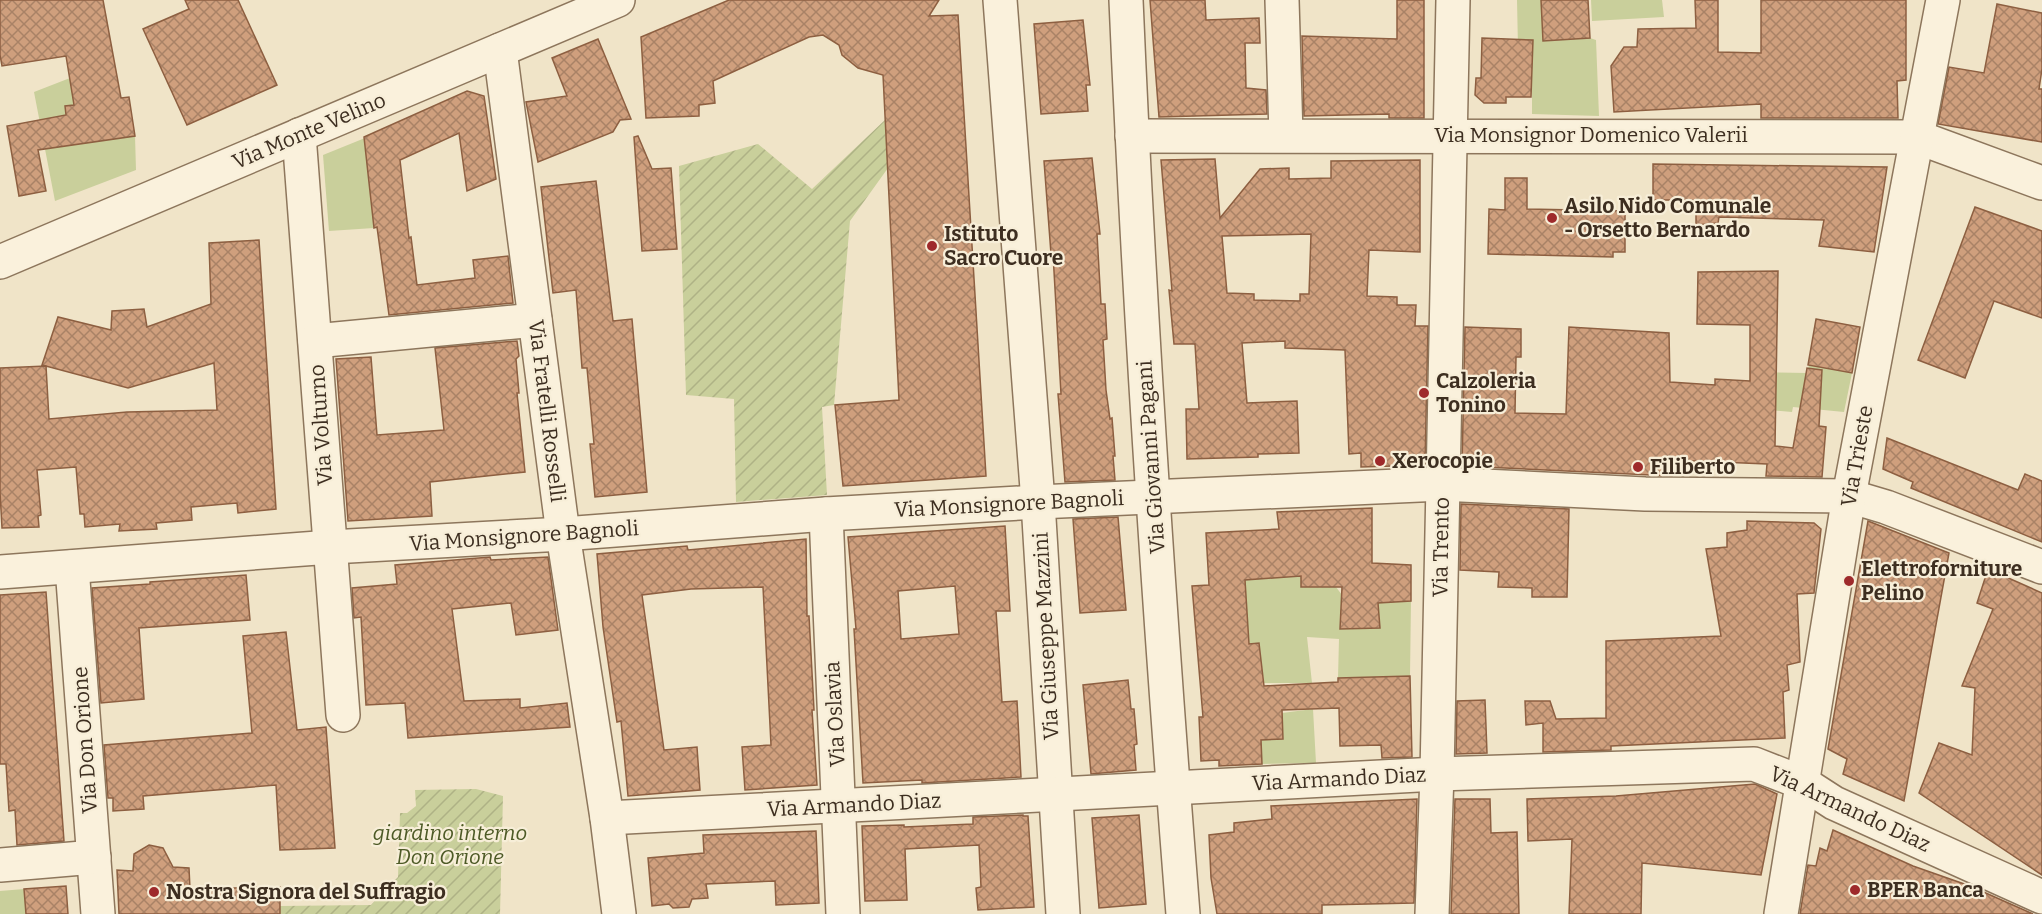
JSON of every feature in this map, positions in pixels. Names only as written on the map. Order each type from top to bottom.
[{"type":"street","name":"Via Monte Velino","points":[[0,262],[618,0]]},
{"type":"street","name":"Via Giuseppe Mazzini","points":[[1000,0],[1038,501],[1063,914]]},
{"type":"street","name":"Via Giovanni Pagani","points":[[1126,0],[1153,497],[1183,914]]},
{"type":"street","points":[[1282,0],[1286,135]]},
{"type":"street","name":"Via Trento","points":[[1432,914],[1453,0]]},
{"type":"street","name":"Via Trieste","points":[[1781,914],[1849,496],[1943,0]]},
{"type":"street","name":"Via Fratelli Rosselli","points":[[500,50],[562,534],[607,818],[619,914]]},
{"type":"street","name":"Via Volturno","points":[[299,135],[343,715]]},
{"type":"street","name":"Via Monsignor Domenico Valerii","points":[[1132,136],[1917,137],[2042,183]]},
{"type":"street","points":[[315,341],[535,320]]},
{"type":"street","name":"Via Monsignore Bagnoli","points":[[0,572],[331,547],[562,534],[1038,501],[1442,484],[1645,494],[1849,496],[1886,507],[2042,567]]},
{"type":"street","name":"Via Oslavia","points":[[826,514],[843,914]]},
{"type":"street","name":"Via Don Orione","points":[[72,567],[98,914]]},
{"type":"street","name":"Via Armando Diaz","points":[[607,818],[1437,774],[1754,764],[1803,783],[1834,802],[2042,897]]},
{"type":"street","points":[[0,865],[94,857]]},
{"type":"green space","points":[[1517,0],[1541,0],[1544,41],[1590,38],[1596,40],[1599,116],[1532,114],[1532,51],[1518,48]]},
{"type":"green space","points":[[1591,0],[1662,0],[1664,17],[1592,21]]},
{"type":"green space","points":[[70,78],[78,104],[65,107],[70,145],[135,136],[136,170],[55,201],[34,92]]},
{"type":"green space","points":[[886,119],[888,168],[850,221],[834,405],[822,407],[827,495],[736,502],[734,399],[686,395],[679,166],[758,144],[812,189]]},
{"type":"green space","points":[[365,138],[374,228],[329,231],[323,155]]},
{"type":"green space","points":[[1809,365],[1852,373],[1844,412],[1793,407],[1792,412],[1747,408],[1750,372],[1807,373]]},
{"type":"green space","points":[[1301,551],[1301,587],[1336,587],[1342,595],[1340,629],[1379,628],[1378,603],[1411,601],[1410,676],[1338,678],[1339,639],[1307,637],[1312,683],[1264,683],[1259,644],[1246,645],[1245,580],[1287,577]]},
{"type":"green space","points":[[1313,709],[1316,763],[1262,764],[1261,740],[1283,739],[1282,713]]},
{"type":"green space","name":"giardino interno Don Orione","points":[[476,789],[503,796],[500,914],[280,914],[280,906],[371,905],[398,877],[400,813],[407,813],[416,806],[415,790]]},
{"type":"green space","points":[[24,889],[26,914],[0,914],[0,891]]},
{"type":"building","points":[[0,0],[103,0],[121,98],[129,97],[135,136],[38,150],[46,191],[19,196],[7,126],[66,115],[65,106],[74,105],[66,56],[2,66]]},
{"type":"building","points":[[185,0],[238,0],[277,85],[187,125],[143,29],[189,9]]},
{"type":"building","name":"Istituto Sacro Cuore","points":[[729,0],[939,0],[929,16],[958,15],[986,476],[843,486],[835,405],[899,400],[883,75],[858,68],[842,55],[839,45],[823,35],[809,37],[713,81],[715,103],[699,105],[699,116],[646,118],[641,37]]},
{"type":"building","points":[[1150,0],[1205,0],[1206,20],[1259,18],[1260,43],[1245,43],[1246,88],[1266,90],[1267,114],[1159,117]]},
{"type":"building","points":[[1397,0],[1424,0],[1424,118],[1389,118],[1389,114],[1304,116],[1302,36],[1397,39]]},
{"type":"building","points":[[1541,0],[1588,0],[1590,38],[1543,41]]},
{"type":"building","points":[[1695,0],[1718,0],[1718,52],[1761,53],[1761,0],[1906,0],[1906,80],[1897,81],[1898,118],[1761,118],[1761,104],[1614,112],[1611,66],[1624,47],[1637,47],[1638,29],[1696,28]]},
{"type":"building","points":[[1997,4],[2042,13],[2042,69],[2039,89],[2042,89],[2042,142],[1938,124],[1949,67],[1984,73]]},
{"type":"building","points":[[1083,20],[1090,85],[1086,85],[1088,111],[1041,114],[1034,24]]},
{"type":"building","points":[[1482,38],[1533,40],[1531,97],[1506,97],[1506,103],[1484,103],[1475,95],[1476,78],[1481,78]]},
{"type":"building","points":[[598,39],[631,119],[620,120],[613,132],[538,162],[526,102],[567,96],[552,58]]},
{"type":"building","points":[[467,91],[484,96],[496,179],[467,191],[459,133],[400,160],[417,285],[475,278],[473,260],[508,256],[513,303],[389,315],[377,227],[374,228],[364,137]]},
{"type":"building","points":[[638,136],[652,169],[671,168],[677,249],[642,251],[634,137]]},
{"type":"building","points":[[1092,158],[1100,234],[1097,234],[1101,304],[1105,304],[1107,339],[1103,340],[1106,390],[1110,419],[1112,418],[1115,480],[1065,482],[1058,394],[1061,394],[1053,254],[1051,254],[1044,161]]},
{"type":"building","points":[[1215,159],[1220,218],[1260,169],[1289,168],[1289,179],[1331,178],[1331,161],[1420,160],[1420,252],[1369,250],[1367,296],[1397,297],[1397,305],[1416,305],[1415,326],[1428,326],[1425,465],[1361,467],[1361,453],[1349,454],[1345,350],[1285,348],[1285,341],[1242,343],[1247,403],[1297,401],[1299,453],[1258,454],[1258,457],[1187,459],[1186,409],[1199,409],[1195,344],[1174,344],[1161,160]],"holes":[[[1311,234],[1309,294],[1300,294],[1300,301],[1254,300],[1254,294],[1227,293],[1222,236]]]},
{"type":"building","points":[[1653,164],[1887,167],[1874,252],[1819,246],[1824,220],[1719,217],[1718,223],[1696,225],[1696,200],[1653,200]]},
{"type":"building","name":"Asilo Nido Comunale - Orsetto Bernardo","points":[[1505,178],[1527,178],[1527,209],[1625,211],[1625,252],[1613,252],[1613,257],[1488,254],[1489,209],[1505,210]]},
{"type":"building","points":[[596,181],[613,321],[632,319],[647,492],[595,497],[590,444],[594,444],[587,368],[582,368],[576,290],[553,293],[541,187]]},
{"type":"building","points":[[1975,207],[2042,231],[2042,318],[1994,301],[1965,378],[1918,360]]},
{"type":"building","points":[[259,240],[276,509],[238,513],[237,503],[191,507],[192,520],[156,523],[157,529],[119,531],[120,524],[85,527],[84,514],[80,514],[76,467],[37,470],[41,515],[38,516],[39,527],[2,528],[0,368],[46,366],[42,365],[58,317],[111,330],[112,311],[144,309],[147,327],[211,304],[209,243]],"holes":[[[214,363],[217,410],[127,412],[49,419],[46,366],[128,388]]]},
{"type":"building","points":[[1778,271],[1775,446],[1793,448],[1807,368],[1822,370],[1819,426],[1826,427],[1822,477],[1766,476],[1767,464],[1672,460],[1672,476],[1462,466],[1465,327],[1521,329],[1521,357],[1516,357],[1515,413],[1566,414],[1569,327],[1669,333],[1670,382],[1715,385],[1715,379],[1750,381],[1750,325],[1697,324],[1698,272]]},
{"type":"building","points":[[1816,319],[1860,327],[1852,373],[1808,365]]},
{"type":"building","points":[[517,341],[519,393],[517,393],[525,472],[430,482],[432,516],[348,521],[336,359],[371,357],[377,435],[444,430],[435,348]]},
{"type":"building","points":[[1887,438],[2018,490],[2025,474],[2042,481],[2042,542],[1911,488],[1913,482],[1883,469]]},
{"type":"building","points":[[1461,504],[1569,509],[1567,597],[1532,597],[1532,588],[1498,587],[1499,572],[1460,570]]},
{"type":"building","points":[[1372,508],[1372,563],[1411,565],[1411,601],[1378,603],[1380,628],[1340,629],[1342,587],[1301,587],[1301,576],[1245,580],[1249,644],[1259,643],[1264,686],[1338,682],[1338,678],[1410,676],[1412,757],[1382,758],[1381,745],[1340,746],[1339,708],[1282,710],[1283,739],[1261,740],[1262,764],[1219,766],[1219,760],[1201,761],[1199,717],[1203,717],[1192,586],[1209,585],[1206,533],[1279,529],[1277,512]]},
{"type":"building","points":[[1118,517],[1126,610],[1080,613],[1073,519]]},
{"type":"building","points":[[1747,521],[1814,523],[1821,529],[1814,593],[1797,594],[1800,662],[1787,665],[1789,690],[1783,692],[1785,738],[1611,746],[1611,750],[1543,752],[1543,723],[1526,725],[1525,701],[1550,701],[1556,719],[1606,718],[1606,641],[1721,636],[1706,549],[1727,547],[1727,533],[1747,530]]},
{"type":"building","points":[[1868,521],[1949,553],[1904,801],[1843,774],[1847,759],[1828,749]]},
{"type":"building","points":[[1005,526],[1010,611],[996,611],[1002,702],[1017,701],[1021,777],[922,783],[922,780],[863,783],[854,629],[856,629],[848,537]],"holes":[[[955,586],[959,634],[901,639],[898,591]]]},
{"type":"building","points":[[806,539],[807,616],[809,616],[817,785],[745,790],[742,747],[771,745],[763,587],[691,589],[642,595],[664,750],[697,747],[700,790],[628,796],[621,721],[617,722],[603,627],[597,554],[687,546],[688,550]]},
{"type":"building","points":[[490,557],[491,560],[548,557],[558,630],[516,635],[511,603],[452,609],[464,701],[520,699],[520,708],[567,703],[570,727],[408,738],[405,703],[366,705],[361,617],[354,618],[352,588],[397,584],[395,565]]},
{"type":"building","points":[[1988,569],[2042,593],[2042,875],[1919,793],[1939,743],[1972,755],[1975,688],[1962,686],[1993,609],[1977,603]]},
{"type":"building","points":[[246,575],[250,620],[139,628],[144,699],[101,703],[92,588]]},
{"type":"building","points":[[46,592],[64,841],[17,845],[15,810],[9,811],[6,764],[0,764],[0,595]]},
{"type":"building","points":[[286,632],[297,730],[326,727],[335,848],[280,850],[276,785],[143,796],[144,809],[113,811],[113,798],[108,798],[104,745],[252,733],[243,636]]},
{"type":"building","points":[[1128,680],[1131,709],[1134,709],[1137,744],[1134,745],[1136,770],[1091,774],[1083,685]]},
{"type":"building","points":[[1485,700],[1487,753],[1456,754],[1457,701]]},
{"type":"building","points":[[1755,784],[1777,794],[1761,875],[1642,863],[1641,914],[1569,914],[1572,839],[1528,841],[1527,799],[1616,796]]},
{"type":"building","points":[[1417,799],[1414,903],[1322,905],[1322,914],[1217,914],[1211,878],[1209,835],[1234,832],[1234,823],[1272,819],[1271,806]]},
{"type":"building","points":[[1455,799],[1490,799],[1491,833],[1517,832],[1519,914],[1451,914]]},
{"type":"building","points":[[1139,815],[1146,904],[1099,908],[1092,818]]},
{"type":"building","points":[[1028,816],[1034,907],[978,910],[976,888],[981,887],[979,845],[905,849],[907,900],[865,901],[862,826],[973,824],[973,817]]},
{"type":"building","name":"BPER Banca","points":[[1833,830],[1913,866],[1970,886],[2033,914],[1800,914],[1808,865],[1816,866],[1820,848],[1827,851]]},
{"type":"building","points":[[816,831],[819,903],[776,905],[775,881],[706,884],[708,898],[692,899],[689,907],[673,908],[669,904],[652,906],[648,858],[704,853],[703,835]]},
{"type":"building","name":"Nostra Signora del Suffragio","points":[[149,845],[163,848],[173,867],[189,868],[190,889],[280,887],[280,914],[119,914],[117,870],[133,871],[134,854]]},
{"type":"building","points":[[66,886],[68,914],[26,914],[24,889]]},
{"type":"place","name":"Asilo Nido Comunale - Orsetto Bernardo","points":[[1552,218]]},
{"type":"place","name":"Istituto Sacro Cuore","points":[[932,246]]},
{"type":"place","name":"Calzoleria Tonino","points":[[1424,393]]},
{"type":"place","name":"Xerocopie","points":[[1380,461]]},
{"type":"place","name":"Filiberto","points":[[1638,467]]},
{"type":"place","name":"Elettroforniture Pelino","points":[[1849,581]]},
{"type":"place","name":"BPER Banca","points":[[1855,890]]},
{"type":"place","name":"Nostra Signora del Suffragio","points":[[154,892]]}]
